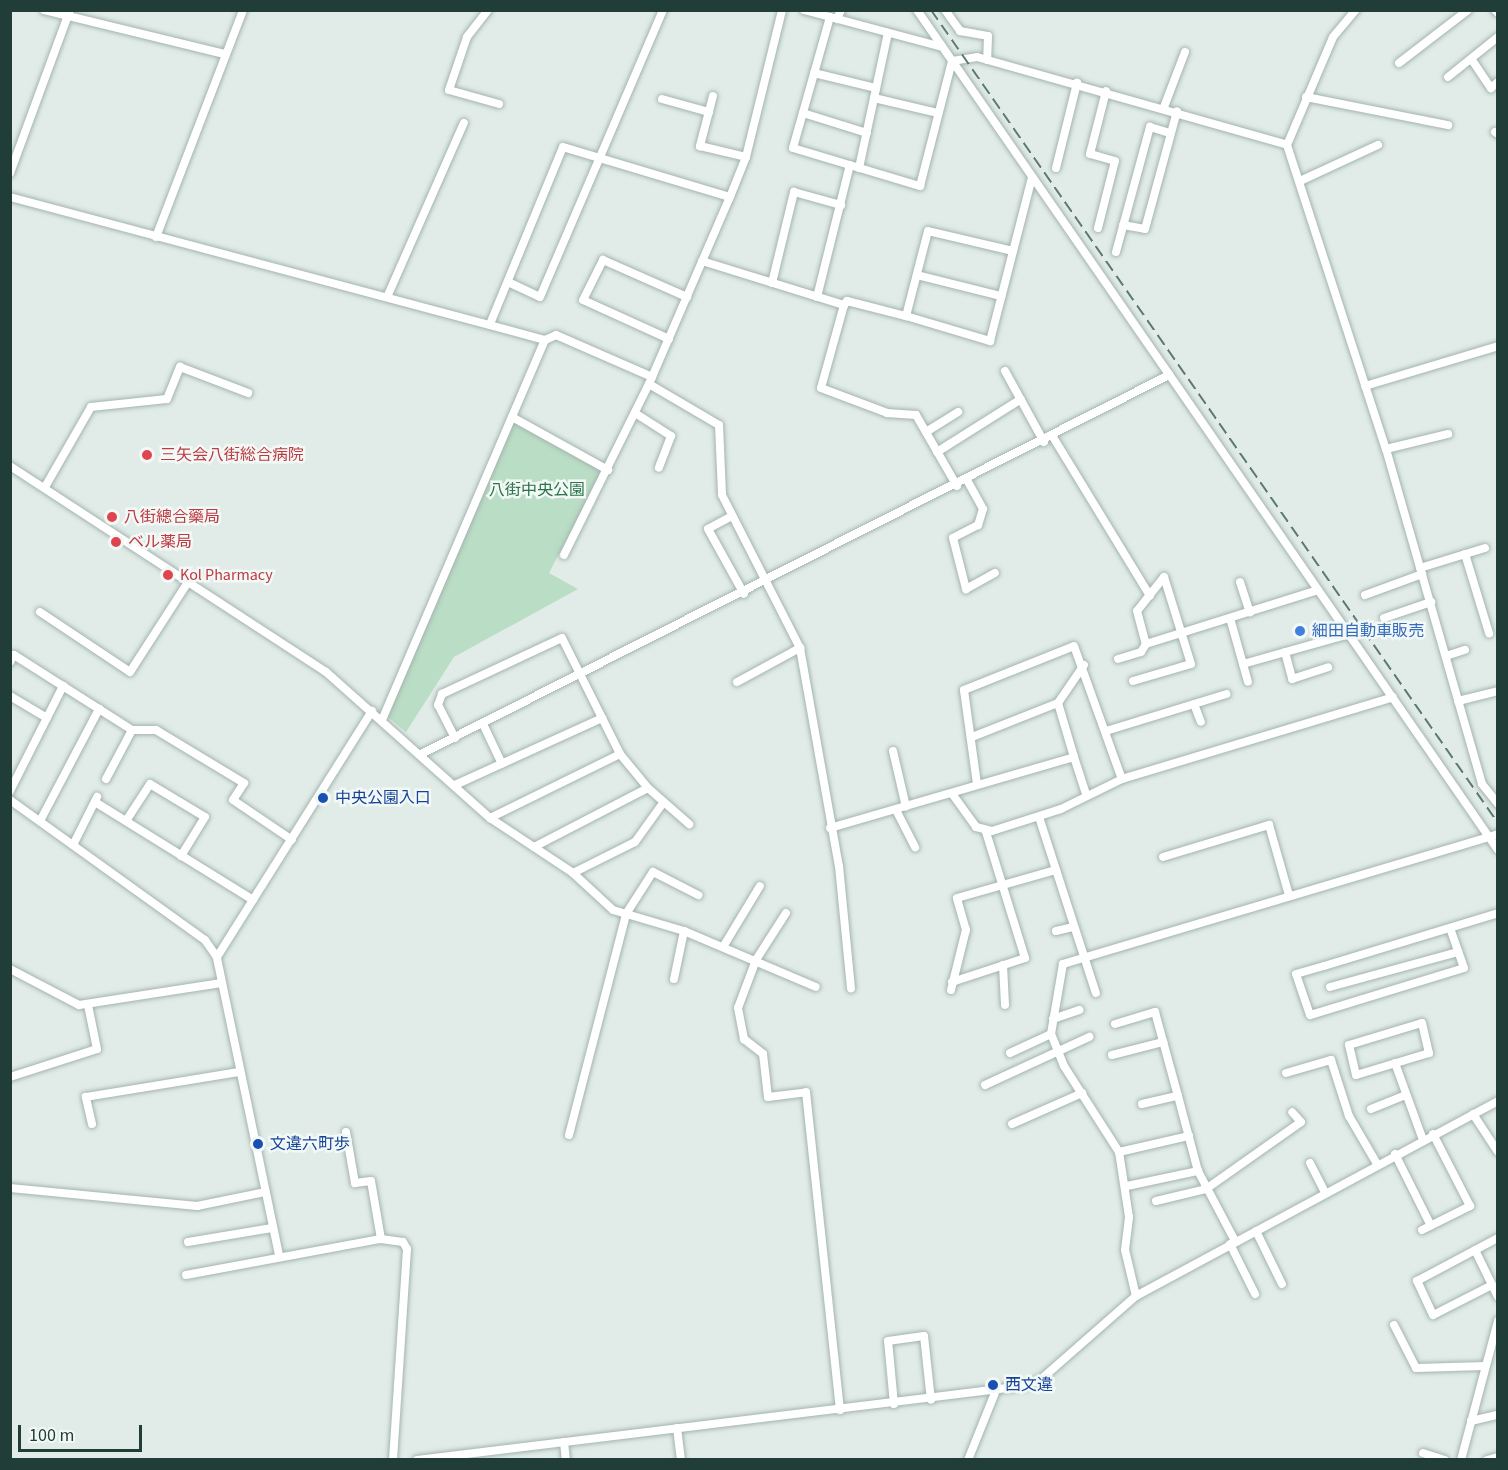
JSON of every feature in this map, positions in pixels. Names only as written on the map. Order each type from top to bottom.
[{"type":"street","points":[[44,10],[69,14],[225,54]]},
{"type":"street","points":[[156,237],[243,10]]},
{"type":"street","points":[[488,10],[466,37],[449,90],[499,104]]},
{"type":"street","points":[[508,282],[540,297],[602,157],[663,10]]},
{"type":"street","points":[[564,555],[651,380],[746,157],[782,10]]},
{"type":"street","points":[[804,10],[836,16],[942,47]]},
{"type":"street","points":[[917,10],[1348,634],[1494,835],[1497,850]]},
{"type":"street","points":[[945,10],[960,32],[988,36],[987,60]]},
{"type":"street","points":[[1356,10],[1333,37],[1287,145],[1386,449],[1482,784],[1497,804]]},
{"type":"street","points":[[1399,63],[1468,10]]},
{"type":"street","points":[[10,173],[69,14]]},
{"type":"street","points":[[836,16],[814,74],[793,148],[920,186],[952,61]]},
{"type":"street","points":[[859,168],[888,33]]},
{"type":"street","points":[[1448,77],[1472,60],[1497,37]]},
{"type":"street","points":[[1164,107],[1185,52]]},
{"type":"street","points":[[952,61],[987,60],[1164,107],[1287,145]]},
{"type":"street","points":[[1472,60],[1491,88],[1497,82]]},
{"type":"street","points":[[814,74],[876,88]]},
{"type":"street","points":[[1056,168],[1077,83]]},
{"type":"street","points":[[1098,228],[1115,161],[1090,154],[1106,91]]},
{"type":"street","points":[[713,96],[700,146],[746,157]]},
{"type":"street","points":[[1306,97],[1448,125]]},
{"type":"street","points":[[874,98],[938,112]]},
{"type":"street","points":[[663,99],[709,112]]},
{"type":"street","points":[[1124,225],[1145,229],[1177,111]]},
{"type":"street","points":[[802,113],[867,133]]},
{"type":"street","points":[[388,296],[464,123]]},
{"type":"street","points":[[1116,252],[1150,127],[1170,133]]},
{"type":"street","points":[[1300,181],[1378,145]]},
{"type":"street","points":[[490,324],[563,147],[730,197]]},
{"type":"street","points":[[816,297],[850,165]]},
{"type":"street","points":[[957,486],[916,415],[887,413],[821,388],[847,301],[990,341],[1032,177]]},
{"type":"street","points":[[772,283],[794,192],[841,205]]},
{"type":"street","points":[[10,197],[388,296],[545,340],[556,335],[651,380],[719,425],[722,495],[800,648],[830,828],[851,988]]},
{"type":"street","points":[[906,316],[928,231],[1013,251]]},
{"type":"street","points":[[669,339],[583,300],[603,260],[687,297]]},
{"type":"street","points":[[702,261],[844,305]]},
{"type":"street","points":[[916,274],[1001,296]]},
{"type":"street","points":[[382,720],[545,340]]},
{"type":"street","points":[[1365,386],[1497,346]]},
{"type":"street","points":[[45,487],[91,407],[167,399],[180,367],[248,393]]},
{"type":"street","points":[[1005,371],[1044,442]]},
{"type":"street","points":[[421,754],[581,676],[1044,442],[1169,375]]},
{"type":"street","points":[[938,452],[1021,399]]},
{"type":"street","points":[[926,432],[958,412]]},
{"type":"street","points":[[635,413],[671,436],[659,468]]},
{"type":"street","points":[[512,417],[608,470]]},
{"type":"street","points":[[1386,449],[1448,434]]},
{"type":"street","points":[[1053,437],[1150,596]]},
{"type":"street","points":[[10,466],[326,672],[421,754],[490,818],[573,873],[603,903],[626,914],[684,932],[756,960],[816,987]]},
{"type":"street","points":[[968,480],[983,509],[978,525],[953,538],[966,589],[995,573]]},
{"type":"street","points":[[732,516],[708,529],[744,594]]},
{"type":"street","points":[[1365,595],[1421,571],[1485,548]]},
{"type":"street","points":[[1465,554],[1489,633]]},
{"type":"street","points":[[1133,681],[1191,664],[1164,577],[1137,611],[1146,645]]},
{"type":"street","points":[[40,612],[130,672],[188,582]]},
{"type":"street","points":[[1240,582],[1250,612]]},
{"type":"street","points":[[1118,659],[1141,652],[1146,645],[1318,590]]},
{"type":"street","points":[[1384,618],[1431,602]]},
{"type":"street","points":[[1230,618],[1248,682]]},
{"type":"street","points":[[1243,664],[1348,634]]},
{"type":"street","points":[[455,738],[438,705],[442,694],[562,638],[620,754],[648,788],[689,824]]},
{"type":"street","points":[[977,784],[964,690],[1074,646],[1084,665],[1122,779]]},
{"type":"street","points":[[737,682],[800,648]]},
{"type":"street","points":[[1446,656],[1465,650]]},
{"type":"street","points":[[1285,652],[1292,680],[1328,667]]},
{"type":"street","points":[[10,662],[14,655],[132,730],[156,730],[244,783],[233,801],[292,840]]},
{"type":"street","points":[[972,737],[1058,703],[1084,665]]},
{"type":"street","points":[[10,791],[63,686]]},
{"type":"street","points":[[1458,701],[1497,691]]},
{"type":"street","points":[[1106,730],[1226,694]]},
{"type":"street","points":[[10,696],[47,718]]},
{"type":"street","points":[[986,832],[1039,817],[1122,779],[1393,698]]},
{"type":"street","points":[[1058,703],[1086,794]]},
{"type":"street","points":[[1194,704],[1201,722]]},
{"type":"street","points":[[40,821],[99,709]]},
{"type":"street","points":[[216,957],[372,711]]},
{"type":"street","points":[[455,785],[602,718]]},
{"type":"street","points":[[483,724],[502,764]]},
{"type":"street","points":[[106,778],[132,730]]},
{"type":"street","points":[[893,751],[906,807]]},
{"type":"street","points":[[490,818],[620,754]]},
{"type":"street","points":[[830,828],[953,795],[977,784],[1074,757]]},
{"type":"street","points":[[126,821],[150,784],[205,817],[182,856]]},
{"type":"street","points":[[534,847],[648,788]]},
{"type":"street","points":[[953,795],[965,817],[986,832],[1002,884],[1025,958],[951,986],[966,930],[957,898],[1002,884],[1056,870]]},
{"type":"street","points":[[10,800],[206,940],[216,957],[238,1072],[279,1255]]},
{"type":"street","points":[[73,845],[96,800],[253,900]]},
{"type":"street","points":[[573,873],[635,842],[663,803]]},
{"type":"street","points":[[896,810],[915,847]]},
{"type":"street","points":[[1039,817],[1096,993]]},
{"type":"street","points":[[1163,857],[1269,825],[1289,895]]},
{"type":"street","points":[[1136,1296],[1125,1250],[1127,1186],[1119,1152],[1058,1052],[1051,1034],[1063,964],[1494,835]]},
{"type":"street","points":[[568,1135],[626,914],[653,872],[698,895]]},
{"type":"street","points":[[723,947],[760,886]]},
{"type":"street","points":[[786,913],[756,960],[738,1008],[742,1032],[763,1054],[768,1097],[806,1092],[840,1410]]},
{"type":"street","points":[[1450,928],[1464,968],[1310,1016],[1296,974],[1497,913]]},
{"type":"street","points":[[1056,931],[1074,927]]},
{"type":"street","points":[[674,979],[684,932]]},
{"type":"street","points":[[1330,987],[1458,952]]},
{"type":"street","points":[[1003,965],[1005,1005]]},
{"type":"street","points":[[10,969],[88,1005],[221,983]]},
{"type":"street","points":[[10,1077],[97,1049],[88,1005]]},
{"type":"street","points":[[1053,1019],[1079,1010]]},
{"type":"street","points":[[1114,1024],[1155,1012],[1198,1171],[1255,1294]]},
{"type":"street","points":[[1422,1023],[1429,1053],[1395,1063],[1356,1075],[1349,1045],[1422,1023]]},
{"type":"street","points":[[1010,1053],[1051,1034]]},
{"type":"street","points":[[985,1085],[1089,1037]]},
{"type":"street","points":[[1112,1055],[1163,1042]]},
{"type":"street","points":[[1286,1073],[1331,1060],[1349,1116],[1377,1164]]},
{"type":"street","points":[[1395,1063],[1423,1140]]},
{"type":"street","points":[[92,1124],[86,1097],[238,1072]]},
{"type":"street","points":[[1012,1124],[1082,1093]]},
{"type":"street","points":[[1371,1109],[1405,1095]]},
{"type":"street","points":[[1142,1104],[1178,1096]]},
{"type":"street","points":[[417,1460],[677,1428],[995,1393],[1040,1380],[1136,1296],[1232,1242],[1497,1101]]},
{"type":"street","points":[[1156,1201],[1206,1189],[1301,1122],[1292,1112]]},
{"type":"street","points":[[1473,1114],[1497,1152]]},
{"type":"street","points":[[346,1132],[355,1183],[371,1181],[381,1239]]},
{"type":"street","points":[[1422,1230],[1470,1206],[1433,1134]]},
{"type":"street","points":[[1119,1152],[1189,1136]]},
{"type":"street","points":[[1395,1154],[1431,1226]]},
{"type":"street","points":[[1311,1162],[1325,1193]]},
{"type":"street","points":[[1127,1186],[1198,1171]]},
{"type":"street","points":[[10,1188],[197,1206],[265,1192]]},
{"type":"street","points":[[188,1242],[272,1228]]},
{"type":"street","points":[[1256,1231],[1282,1284]]},
{"type":"street","points":[[1492,1286],[1433,1315],[1417,1281],[1497,1238]]},
{"type":"street","points":[[186,1275],[279,1255],[381,1239],[396,1239],[407,1250],[393,1460]]},
{"type":"street","points":[[1475,1250],[1497,1297]]},
{"type":"street","points":[[1461,1460],[1497,1320]]},
{"type":"street","points":[[1394,1326],[1416,1368],[1485,1366]]},
{"type":"street","points":[[894,1404],[888,1341],[924,1336],[931,1400]]},
{"type":"street","points":[[968,1460],[995,1393]]},
{"type":"street","points":[[1471,1421],[1497,1415]]},
{"type":"street","points":[[677,1428],[681,1460]]},
{"type":"street","points":[[564,1442],[566,1460]]},
{"type":"street","points":[[1424,1454],[1445,1460]]},
{"type":"street","points":[[1487,1460],[1497,1457]]},
{"type":"green space","name":"八街中央公園","points":[[513,420],[603,470],[549,573],[578,589],[454,657],[406,732],[387,716]]},
{"type":"railway","points":[[931,10],[1498,823]]},
{"type":"place","name":"三矢会八街総合病院","points":[[147,455]]},
{"type":"place","name":"八街總合藥局","points":[[112,517]]},
{"type":"place","name":"ベル薬局","points":[[116,542]]},
{"type":"place","name":"Kol Pharmacy","points":[[168,575]]},
{"type":"place","name":"細田自動車販売","points":[[1300,631]]},
{"type":"place","name":"中央公園入口","points":[[323,798]]},
{"type":"place","name":"文違六町歩","points":[[258,1144]]},
{"type":"place","name":"西文違","points":[[993,1385]]}]
